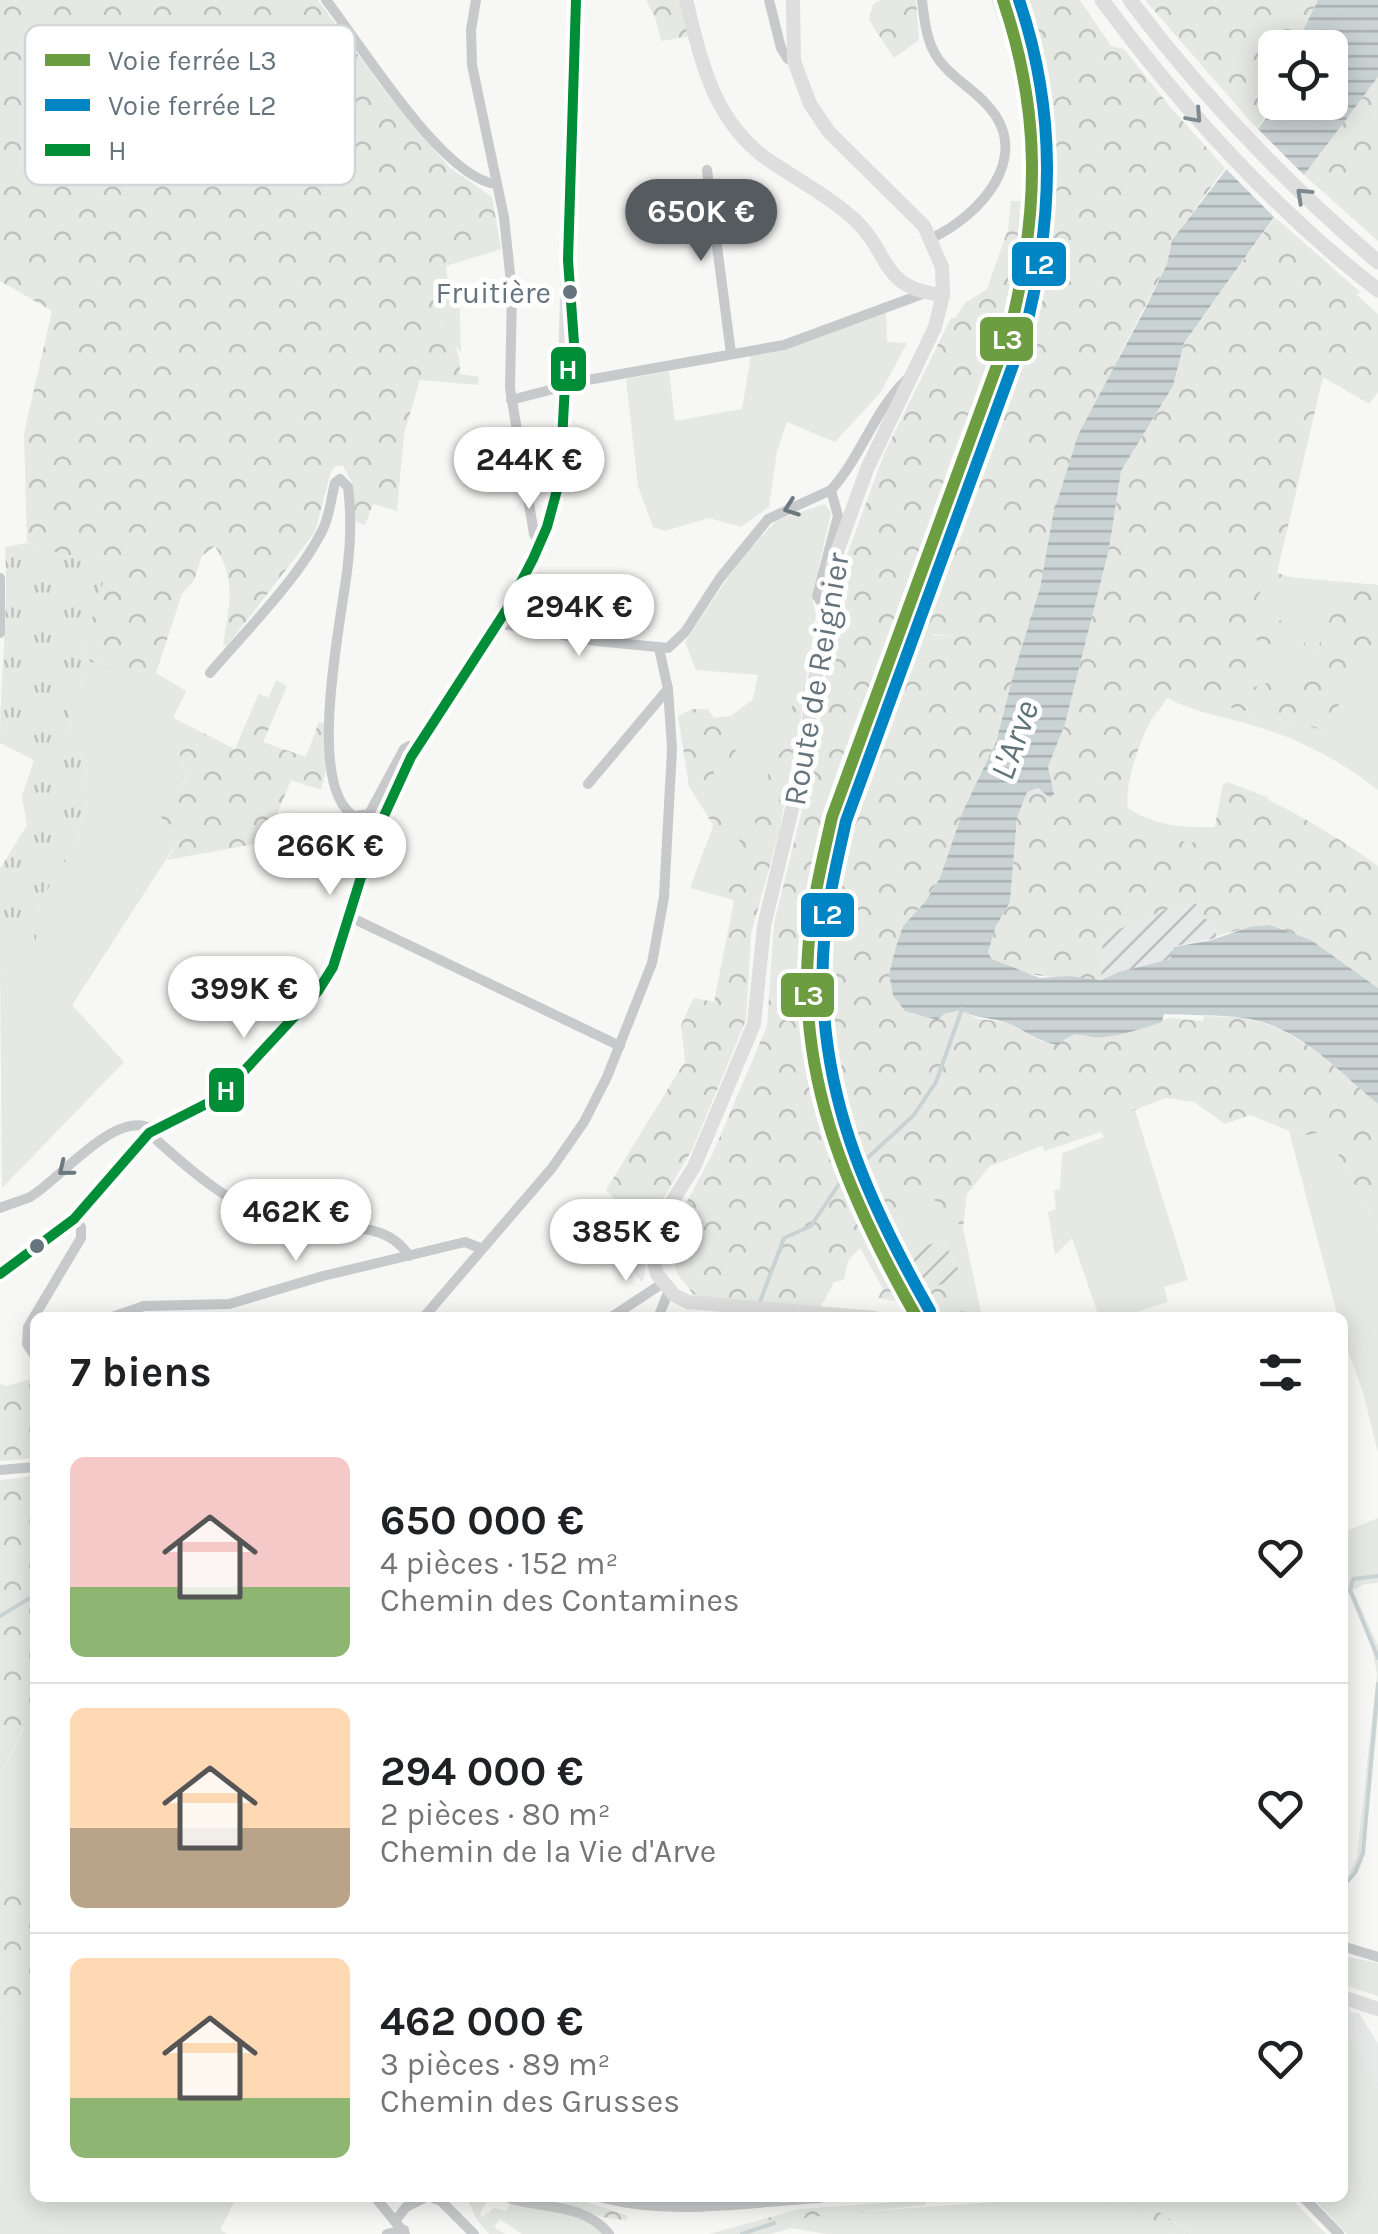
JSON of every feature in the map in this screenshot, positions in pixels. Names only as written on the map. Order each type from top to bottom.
[{"type":"highway","points":[[1102,0],[1164,82],[1235,160],[1378,290]]},
{"type":"highway","points":[[1130,0],[1251,143],[1377,261]]},
{"type":"main road","points":[[0,1274],[74,1219],[152,1131],[220,1097],[300,1014],[330,973],[372,842],[416,748],[516,594],[540,544],[560,479],[565,385],[574,343],[568,268],[576,0]]},
{"type":"main road","points":[[686,0],[710,89],[743,139],[848,214],[864,229],[896,278],[912,289],[943,295]]},
{"type":"main road","name":"Route de Reignier","points":[[666,1286],[653,1261],[655,1231],[694,1167],[754,1024],[764,926],[798,787],[824,607],[834,564],[878,444],[935,327],[943,295],[942,267],[932,238],[912,211],[850,154],[819,118],[803,90],[794,61],[792,0]]},
{"type":"main road","points":[[666,1286],[682,1300],[710,1306],[822,1312]]},
{"type":"main road","points":[[1348,1999],[1378,2008]]},
{"type":"street","points":[[326,0],[343,25]]},
{"type":"street","points":[[476,0],[471,30],[472,65],[482,126],[498,184],[510,274],[511,400],[534,534],[540,544]]},
{"type":"street","points":[[769,0],[781,48],[794,61]]},
{"type":"street","points":[[922,0],[934,54],[995,114],[1005,146],[1004,168],[986,197],[958,223],[932,238]]},
{"type":"street","points":[[355,43],[451,160],[470,175],[498,184]]},
{"type":"street","points":[[707,170],[731,353]]},
{"type":"street","points":[[511,400],[565,385],[784,344],[926,293]]},
{"type":"street","points":[[497,623],[542,633],[668,648],[686,632],[730,566],[768,519],[831,490],[894,392],[914,372]]},
{"type":"street","points":[[210,673],[310,550],[324,527],[335,482],[343,480],[350,504],[348,562],[327,722],[336,790],[344,808],[354,816],[369,814],[404,749],[416,748]]},
{"type":"street","points":[[824,607],[816,596],[838,516],[831,490]]},
{"type":"street","points":[[0,578],[0,634]]},
{"type":"street","points":[[428,1312],[568,1146],[595,1104],[652,963],[662,920],[672,749],[668,689],[659,648]]},
{"type":"street","points":[[588,784],[668,689]]},
{"type":"street","points":[[348,916],[620,1046]]},
{"type":"street","points":[[0,1208],[30,1197],[119,1129],[141,1124],[176,1158],[251,1210],[288,1224],[351,1227],[383,1234],[402,1244],[409,1256]]},
{"type":"street","points":[[37,1312],[80,1238],[81,1227],[74,1219]]},
{"type":"street","points":[[126,1312],[144,1306],[229,1304],[323,1276],[465,1242],[480,1248]]},
{"type":"street","points":[[620,1312],[666,1286]]},
{"type":"street","points":[[660,1312],[666,1286]]},
{"type":"street","points":[[30,1324],[30,1348]]},
{"type":"street","points":[[0,1470],[30,1467]]},
{"type":"street","points":[[1348,1948],[1378,1956]]},
{"type":"street","points":[[380,2202],[404,2232],[386,2234]]},
{"type":"street","points":[[396,2220],[416,2202]]},
{"type":"street","points":[[443,2202],[474,2234]]},
{"type":"street","points":[[532,2202],[566,2208],[602,2226],[609,2234]]},
{"type":"street","points":[[625,2202],[674,2206],[747,2202]]},
{"type":"street","points":[[1308,2202],[1339,2234]]},
{"type":"shaded area","points":[[991,0],[1024,1],[1036,37],[1036,86],[1049,126],[1055,185],[1046,207],[1042,207],[1032,279],[1017,335],[848,788],[835,827],[816,923],[807,922],[819,838],[832,789],[911,582],[1014,275],[1024,205],[1023,133],[1008,49]]},
{"type":"shaded area","points":[[1197,903],[1214,922],[1217,938],[1175,946],[1171,959],[1101,980],[1102,936],[1169,908]]},
{"type":"shaded area","points":[[1348,2007],[1352,2013],[1359,2013],[1378,2044],[1378,2088],[1348,2029]]},
{"type":"green space","points":[[0,0],[318,0],[336,25],[25,25],[25,185],[355,185],[355,50],[449,167],[492,197],[501,249],[446,266],[449,295],[432,297],[443,328],[453,333],[460,374],[479,377],[478,385],[420,380],[404,434],[397,511],[373,504],[365,525],[355,521],[352,482],[343,466],[336,466],[331,471],[315,532],[227,646],[223,645],[229,582],[215,546],[202,556],[194,580],[182,594],[156,673],[90,662],[83,648],[106,570],[27,543],[24,433],[52,311],[0,281]]},
{"type":"green space","points":[[646,0],[682,0],[691,36],[661,41]]},
{"type":"green space","points":[[881,0],[916,0],[919,40],[894,58],[869,20],[873,4]]},
{"type":"green space","points":[[1016,0],[1080,0],[1111,46],[1124,49],[1225,168],[1172,240],[1167,264],[1120,354],[1053,515],[1040,588],[996,742],[962,813],[940,878],[903,926],[889,974],[893,995],[944,1014],[961,1010],[978,1019],[1006,1022],[1043,1042],[1142,1028],[1168,1018],[1203,1021],[1204,1016],[1253,1020],[1289,1034],[1320,1054],[1378,1104],[1378,1229],[1326,1131],[1302,1136],[1250,1115],[1225,1124],[1194,1102],[1166,1098],[990,1166],[967,1194],[963,1228],[929,1195],[913,1199],[891,1233],[893,1257],[887,1259],[841,1154],[826,1101],[813,994],[814,940],[822,884],[849,782],[1017,335],[1032,279],[1042,207],[1046,207],[1055,185],[1053,152],[1037,87],[1035,36],[1024,2]],"holes":[[[934,634],[954,637],[953,655],[921,664],[914,656],[917,635],[927,639]]]},
{"type":"green space","points":[[1145,0],[1318,0],[1303,30],[1258,30],[1258,120],[1263,120],[1257,129]]},
{"type":"green space","points":[[1378,77],[1378,241],[1304,175]]},
{"type":"green space","points":[[1011,201],[1024,204],[1007,299],[912,578],[832,787],[811,873],[806,918],[804,1008],[808,1053],[826,1140],[850,1204],[904,1303],[878,1298],[883,1289],[860,1248],[848,1261],[844,1280],[834,1282],[821,1306],[706,1299],[693,1294],[678,1275],[670,1233],[713,1153],[767,1026],[774,924],[816,753],[844,563],[884,454],[951,318],[987,289],[1008,229]]},
{"type":"green space","points":[[1275,217],[1360,292],[1357,295],[1378,314],[1378,392],[1369,404],[1323,377],[1277,573],[1294,578],[1290,590],[1274,597],[1267,588],[1262,589],[1250,612],[1266,613],[1272,622],[1290,619],[1306,647],[1301,651],[1290,649],[1284,636],[1259,650],[1256,637],[1253,638],[1253,653],[1247,663],[1251,688],[1281,679],[1315,655],[1330,618],[1339,607],[1341,582],[1378,585],[1378,640],[1323,730],[1209,702],[1195,695],[1182,680],[1160,706],[1143,737],[1131,773],[1128,809],[1132,823],[1141,833],[1211,846],[1223,785],[1227,782],[1305,819],[1378,866],[1378,988],[1311,940],[1249,927],[1217,936],[1214,922],[1200,917],[1196,903],[1169,908],[1103,936],[1101,980],[1040,976],[1009,968],[988,952],[996,926],[1010,902],[1017,818],[1027,791],[1038,788],[1050,798],[1054,794],[1048,767],[1065,724],[1109,549],[1121,471],[1173,386],[1184,343]]},
{"type":"green space","points":[[459,293],[461,353],[443,328],[431,296]]},
{"type":"green space","points":[[886,312],[887,342],[907,343],[881,392],[835,442],[787,422],[777,451],[769,507],[741,527],[709,518],[665,531],[653,527],[638,486],[626,379],[669,371],[675,421],[742,409],[751,356],[788,349]]},
{"type":"green space","points":[[825,504],[831,513],[812,597],[816,615],[778,836],[732,915],[734,900],[690,888],[711,832],[723,831],[723,795],[711,768],[724,762],[713,718],[731,716],[753,699],[758,675],[696,670],[685,642],[741,558],[777,520]]},
{"type":"green space","points":[[27,543],[107,570],[83,648],[90,662],[69,714],[70,729],[85,767],[88,796],[75,846],[39,903],[36,940],[0,959],[0,869],[27,825],[22,796],[34,760],[0,743],[5,547]]},
{"type":"green space","points":[[1229,572],[1378,585],[1378,790],[1336,761],[1290,738],[1167,698],[1151,722]],"holes":[[[1330,618],[1347,688],[1323,730],[1246,711],[1251,689],[1281,679],[1315,655]]]},
{"type":"green space","points":[[917,634],[955,637],[953,655],[921,664],[914,657]]},
{"type":"green space","points":[[806,655],[810,656],[778,836],[751,934],[746,1020],[692,1150],[643,1233],[642,1282],[635,1274],[629,1214],[606,1190],[685,1061],[681,1025],[694,998],[714,1002],[734,901],[729,898],[729,888],[734,884],[728,868],[742,834],[752,830],[753,838],[759,842],[752,799],[763,787],[774,760],[789,746],[789,714],[801,686]]},
{"type":"green space","points":[[90,662],[156,673],[186,691],[173,718],[189,726],[177,742],[186,778],[174,791],[166,785],[158,790],[154,799],[183,833],[72,1005],[124,1062],[2,1188],[0,959],[35,940],[39,903],[75,846],[88,796],[85,767],[70,729],[69,714]]},
{"type":"green space","points":[[276,680],[287,686],[263,742],[306,757],[319,722],[324,724],[326,771],[321,790],[291,780],[266,842],[167,860],[183,833],[162,819],[154,799],[157,790],[166,785],[175,791],[186,778],[177,742],[189,726],[235,749],[259,693],[268,698]]},
{"type":"green space","points":[[692,709],[708,709],[728,732],[734,747],[738,768],[730,770],[724,763],[712,768],[723,795],[724,831],[711,832],[713,825],[689,786],[678,716]]},
{"type":"green space","points":[[1227,782],[1269,798],[1209,853],[1138,839],[1119,802],[1164,824],[1215,827],[1223,785]]},
{"type":"green space","points":[[1135,1110],[1188,1280],[1164,1287],[1168,1302],[1137,1312],[1097,1312],[1072,1238],[1055,1255],[1048,1212],[1056,1209],[1054,1191],[1060,1189],[1062,1153],[1104,1137],[1101,1132],[1045,1151],[1041,1144]]},
{"type":"green space","points":[[1289,1131],[1302,1136],[1326,1131],[1378,1229],[1378,1453],[1348,1351],[1348,1312],[1337,1312]]},
{"type":"green space","points":[[928,1194],[963,1228],[973,1274],[963,1278],[943,1240],[893,1257],[891,1233],[913,1199]]},
{"type":"green space","points":[[943,1240],[963,1278],[909,1294],[887,1259]]},
{"type":"green space","points":[[973,1274],[981,1312],[920,1312],[909,1294]]},
{"type":"green space","points":[[30,1379],[30,1458],[0,1461],[0,1384]]},
{"type":"green space","points":[[30,1477],[30,1730],[23,1728],[0,1775],[0,1480]]},
{"type":"green space","points":[[1378,1518],[1378,1583],[1353,1590],[1378,1646],[1378,1717],[1363,1859],[1348,1883],[1357,1856],[1377,1674],[1371,1642],[1348,1594],[1348,1530]]},
{"type":"green space","points":[[24,1728],[30,1730],[30,1883],[0,1880],[0,1775]]},
{"type":"green space","points":[[0,1880],[30,1883],[30,2013],[0,2022]]},
{"type":"green space","points":[[1348,1957],[1378,1963],[1378,1996],[1348,1987]]},
{"type":"green space","points":[[30,2013],[30,2202],[234,2202],[220,2230],[227,2234],[0,2234],[0,2022]]},
{"type":"green space","points":[[1348,2029],[1378,2088],[1378,2234],[1347,2234],[1317,2202],[1348,2202]]},
{"type":"green space","points":[[469,2202],[486,2202],[480,2214],[483,2217],[494,2208],[506,2211],[510,2204],[535,2207],[572,2215],[604,2234],[522,2234],[500,2219],[494,2227],[505,2234],[489,2234]]},
{"type":"green space","points":[[546,2202],[587,2202],[628,2216],[626,2220]]},
{"type":"green space","points":[[926,2202],[795,2219],[791,2228],[770,2234],[709,2234],[800,2209]]},
{"type":"green space","points":[[997,2202],[1102,2202],[1147,2216],[1175,2234],[826,2234],[791,2228],[795,2219]]},
{"type":"green space","points":[[1106,2202],[1144,2205],[1189,2234],[1175,2234],[1137,2212]]},
{"type":"green space","points":[[1138,2202],[1294,2202],[1326,2234],[1189,2234]]},
{"type":"water","points":[[1318,0],[1378,0],[1378,77],[1348,117],[1348,30],[1303,30]]},
{"type":"water","name":"L'Arve","points":[[1265,120],[1346,120],[1184,343],[1173,386],[1121,471],[1109,549],[1065,724],[1048,767],[1054,794],[1050,798],[1038,788],[1027,792],[1017,818],[1010,902],[996,926],[988,952],[992,959],[1040,978],[1101,980],[1170,959],[1174,947],[1212,940],[1249,927],[1269,925],[1311,940],[1378,988],[1378,1104],[1303,1042],[1250,1019],[1164,1014],[1162,1022],[1134,1031],[1104,1037],[1077,1034],[1058,1045],[1004,1022],[961,1010],[937,1020],[905,1011],[893,995],[889,974],[903,926],[940,878],[962,813],[996,742],[1040,588],[1053,515],[1078,435],[1167,264],[1172,240]]},
{"type":"pier","points":[[1254,125],[1307,178],[1278,221],[1221,164]]},
{"type":"waterway","points":[[759,1304],[784,1238],[811,1226],[839,1184],[913,1116],[936,1082],[962,1009]]},
{"type":"waterway","points":[[1378,1576],[1353,1579],[1350,1590],[1378,1658]]},
{"type":"waterway","points":[[0,1616],[30,1599]]},
{"type":"waterway","points":[[1348,1881],[1363,1853],[1378,1684]]},
{"type":"waterway","points":[[742,2234],[774,2223]]},
{"type":"rail line","name":"L3","points":[[914,1312],[871,1232],[821,1097],[807,1002],[808,952],[814,901],[832,817],[1010,330],[1020,287],[1031,204],[1030,124],[1016,42],[1003,0]]},
{"type":"rail line","name":"L2","points":[[930,1311],[885,1226],[850,1142],[828,1053],[823,1006],[824,940],[846,821],[1024,335],[1034,292],[1046,208],[1045,125],[1040,84],[1019,0]]},
{"type":"transit line","name":"H","points":[[0,1274],[74,1219],[149,1133],[220,1097],[318,991],[333,967],[372,842],[411,757],[507,609],[533,559],[547,527],[560,479],[565,384],[574,343],[568,260],[576,0]]},
{"type":"place","name":"Fruitière","points":[[570,292]]}]
